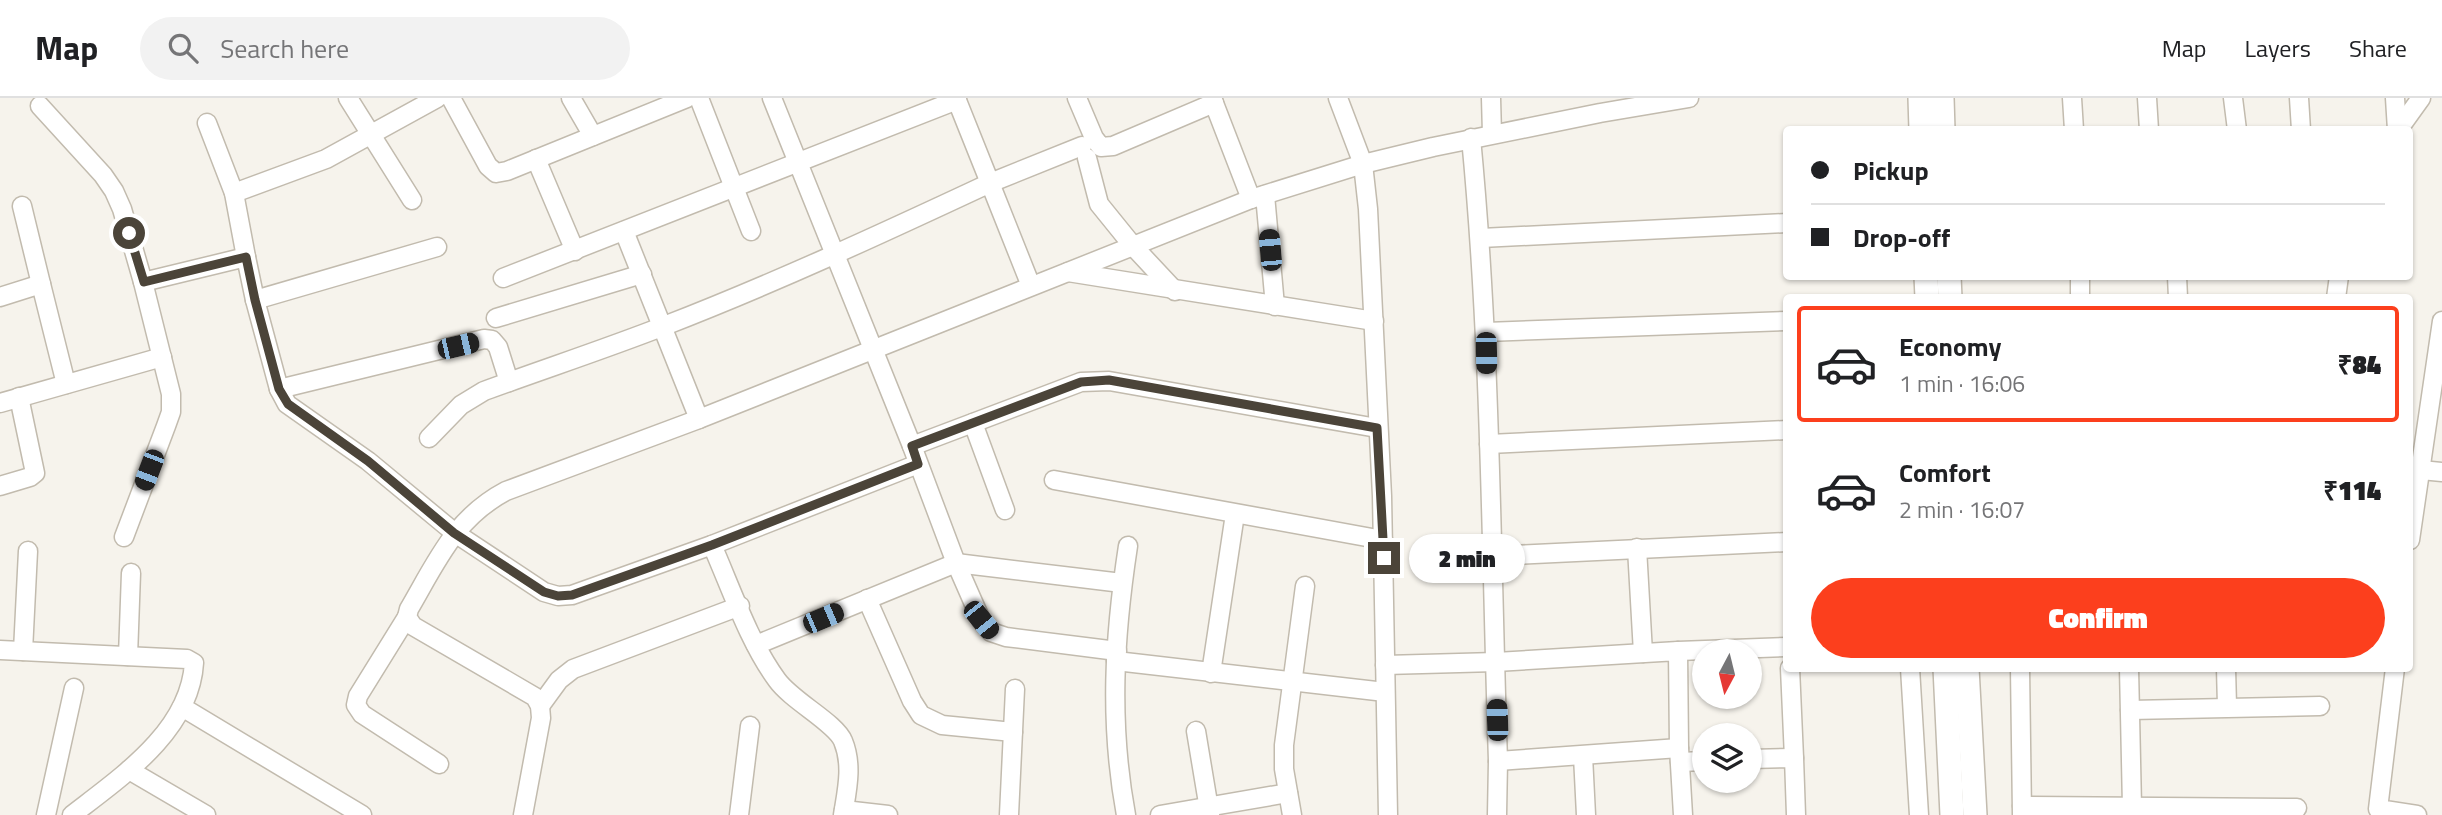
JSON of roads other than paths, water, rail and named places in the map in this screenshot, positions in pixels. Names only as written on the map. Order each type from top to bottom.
[{"type":"street","points":[[348,98],[412,200]]},
{"type":"street","points":[[234,193],[326,159],[436,98]]},
{"type":"street","points":[[451,98],[488,166],[496,173],[507,171],[676,100]]},
{"type":"street","points":[[571,98],[593,136]]},
{"type":"street","points":[[699,98],[751,230]]},
{"type":"street","points":[[772,98],[912,446],[956,563],[981,620],[991,632],[1006,637],[1211,673],[1385,692]]},
{"type":"street","points":[[1077,98],[1094,138],[1101,147],[1113,146],[1213,100],[1258,197],[1275,306]]},
{"type":"street","points":[[1338,98],[1363,164],[1368,209],[1383,540],[1388,815]]},
{"type":"street","points":[[1491,98],[1492,134]]},
{"type":"street","points":[[439,764],[362,714],[356,705],[358,696],[407,617],[409,609],[454,533],[476,510],[506,491],[699,419],[1258,197],[1363,164],[1600,105],[1689,98]]},
{"type":"street","points":[[1920,98],[1921,126]]},
{"type":"street","points":[[1941,98],[1943,126]]},
{"type":"street","points":[[2072,98],[2074,126]]},
{"type":"street","points":[[2147,98],[2149,126]]},
{"type":"street","points":[[2233,98],[2236,126]]},
{"type":"street","points":[[2299,98],[2301,126]]},
{"type":"street","points":[[2395,98],[2398,126]]},
{"type":"street","points":[[2401,126],[2421,98]]},
{"type":"street","points":[[503,278],[956,99],[1031,286]]},
{"type":"street","points":[[40,106],[103,175],[114,191],[144,282],[171,394],[171,412],[124,537]]},
{"type":"street","points":[[207,123],[234,193],[255,300],[283,398],[293,409],[368,461],[454,533],[544,592],[558,596],[572,595],[712,545],[918,464]]},
{"type":"street","points":[[1471,138],[1481,238],[1486,332],[1499,761],[1497,815]]},
{"type":"street","points":[[429,438],[471,397],[663,327],[836,255],[990,183],[1085,152],[1100,204],[1133,246],[1175,290]]},
{"type":"street","points":[[536,159],[575,251]]},
{"type":"street","points":[[22,206],[66,384]]},
{"type":"street","points":[[1481,238],[1783,223]]},
{"type":"street","points":[[624,231],[699,419]]},
{"type":"street","points":[[255,300],[437,247]]},
{"type":"street","points":[[144,282],[246,257]]},
{"type":"street","points":[[1068,272],[1374,321]]},
{"type":"street","points":[[496,318],[642,274]]},
{"type":"street","points":[[0,296],[41,284]]},
{"type":"street","points":[[1486,332],[1783,321]]},
{"type":"street","points":[[2413,522],[2442,321]]},
{"type":"street","points":[[279,389],[484,340],[492,340],[498,347],[509,382]]},
{"type":"street","points":[[0,402],[162,357]]},
{"type":"street","points":[[912,446],[1081,382],[1109,380],[1377,428]]},
{"type":"street","points":[[0,486],[35,473],[19,397]]},
{"type":"street","points":[[973,424],[1006,510]]},
{"type":"street","points":[[1489,444],[1783,430]]},
{"type":"street","points":[[2421,470],[2442,472]]},
{"type":"street","points":[[1054,480],[1383,540]]},
{"type":"street","points":[[1211,673],[1235,514]]},
{"type":"street","points":[[1492,556],[1783,542]]},
{"type":"street","points":[[712,545],[756,645],[777,680],[794,699],[842,737],[848,755],[848,781],[843,813],[888,815]]},
{"type":"street","points":[[1126,815],[1114,728],[1113,696],[1122,583],[1128,546]]},
{"type":"street","points":[[1637,548],[1643,653]]},
{"type":"street","points":[[23,651],[28,551]]},
{"type":"street","points":[[756,645],[956,563],[1122,583]]},
{"type":"street","points":[[128,656],[131,573]]},
{"type":"street","points":[[1292,815],[1284,745],[1305,586]]},
{"type":"street","points":[[867,599],[912,701],[921,715],[942,725],[1013,732]]},
{"type":"street","points":[[540,706],[559,680],[573,669],[740,606]]},
{"type":"street","points":[[407,617],[413,626],[535,697],[540,706],[541,718],[523,815]]},
{"type":"street","points":[[1385,665],[1783,647]]},
{"type":"street","points":[[0,650],[187,659],[194,663],[194,671],[182,707],[173,723],[129,770],[72,815]]},
{"type":"street","points":[[1678,652],[1679,755],[1683,815]]},
{"type":"street","points":[[1790,672],[1796,815]]},
{"type":"street","points":[[1910,672],[1919,815]]},
{"type":"street","points":[[1946,672],[1963,808]]},
{"type":"street","points":[[1963,808],[1967,672]]},
{"type":"street","points":[[2020,672],[2022,810],[2132,807],[2297,808]]},
{"type":"street","points":[[2129,672],[2132,807]]},
{"type":"street","points":[[2226,672],[2227,706]]},
{"type":"street","points":[[2395,672],[2378,809],[2417,815]]},
{"type":"street","points":[[46,815],[74,688]]},
{"type":"street","points":[[1009,815],[1015,688]]},
{"type":"street","points":[[2130,710],[2320,706]]},
{"type":"street","points":[[182,707],[362,815]]},
{"type":"street","points":[[739,815],[750,726]]},
{"type":"street","points":[[1196,731],[1209,810]]},
{"type":"street","points":[[1499,761],[1583,756],[1679,755],[1692,758]]},
{"type":"street","points":[[1583,756],[1586,815]]},
{"type":"street","points":[[1762,759],[1794,758]]},
{"type":"street","points":[[129,770],[206,815]]},
{"type":"street","points":[[1160,815],[1209,810],[1288,793]]}]
